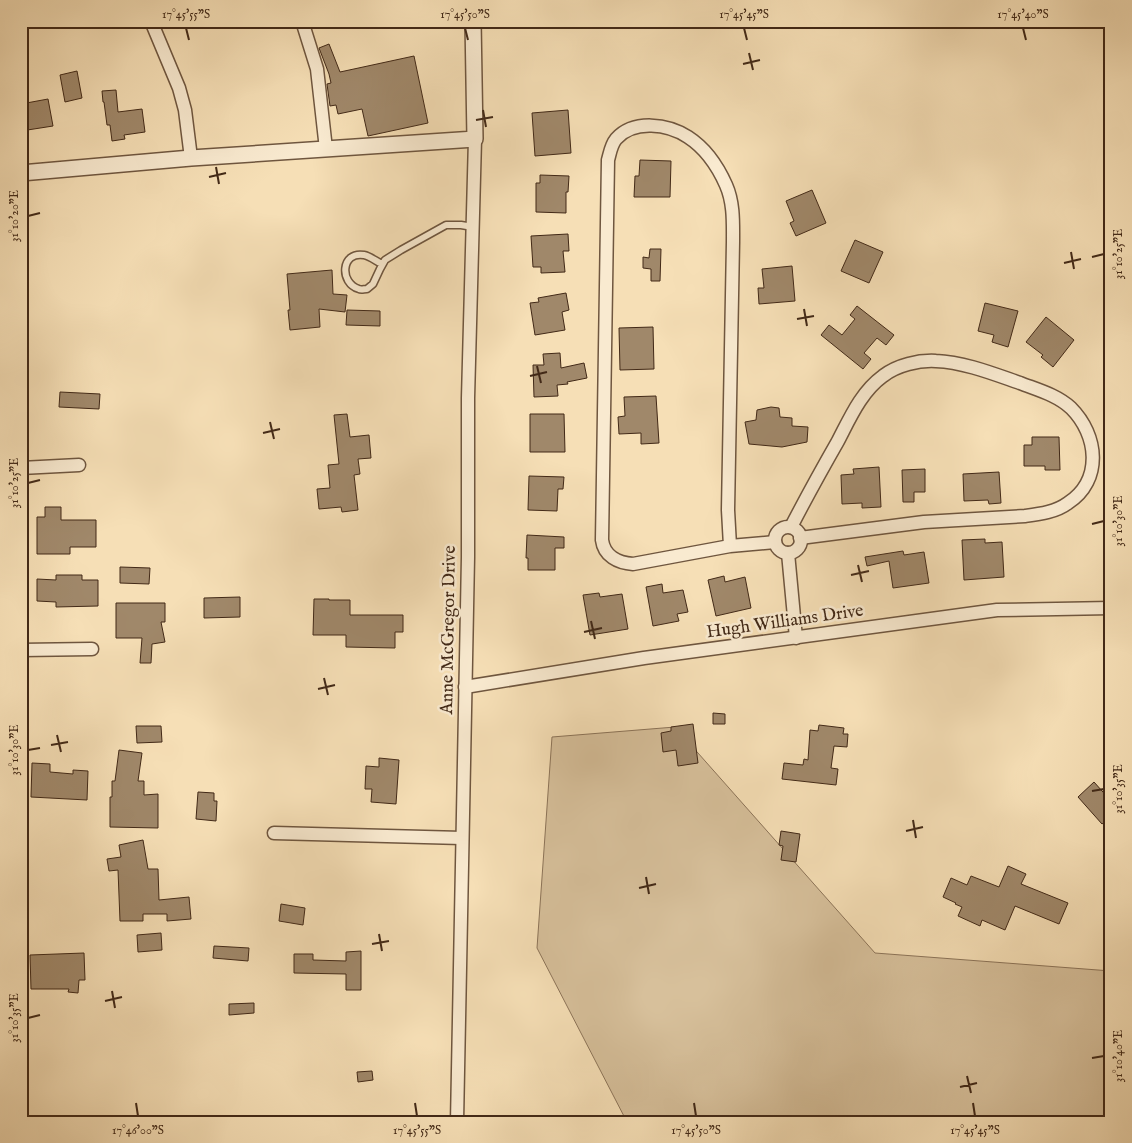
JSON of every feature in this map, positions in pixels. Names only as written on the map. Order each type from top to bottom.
[{"type":"street","points":[[150,21],[179,88],[185,110],[191,158]]},
{"type":"street","points":[[302,21],[317,69],[326,149]]},
{"type":"street","points":[[21,173],[191,158],[475,139],[473,21]]},
{"type":"street","points":[[730,546],[728,510],[734,242],[730,197],[726,184],[715,164],[688,137],[668,128],[650,125],[638,127],[627,131],[615,140],[608,160],[603,548],[615,559],[633,564],[730,546],[775,542]]},
{"type":"street","name":"Anne McGregor Drive","points":[[457,1122],[468,557],[468,398],[475,139]]},
{"type":"street","points":[[791,527],[859,402],[884,375],[900,367],[919,362],[951,362],[1002,376],[1055,397],[1079,417],[1089,437],[1094,466],[1085,485],[1068,503],[1042,514],[924,522],[800,538]]},
{"type":"street","points":[[21,468],[80,465]]},
{"type":"street","points":[[791,527],[800,538],[799,546],[796,550],[788,553],[782,552],[775,542],[776,537],[782,528],[791,527]]},
{"type":"street","points":[[788,553],[796,638]]},
{"type":"street","name":"Hugh Williams Drive","points":[[465,687],[644,658],[997,610],[1111,608]]},
{"type":"street","points":[[21,650],[92,649]]},
{"type":"street","points":[[274,833],[462,838]]},
{"type":"lane","points":[[382,264],[364,255],[356,256],[349,260],[345,266],[346,276],[351,285],[358,289],[367,289],[373,284],[385,260],[401,250],[446,225],[461,225],[473,228]]},
{"type":"shaded area","points":[[675,727],[875,953],[1111,971],[1111,1122],[627,1122],[537,948],[552,737]]},
{"type":"building","points":[[329,44],[340,72],[414,56],[428,123],[368,136],[362,109],[338,114],[336,105],[330,106],[327,84],[331,83],[319,48]]},
{"type":"building","points":[[77,71],[82,98],[65,102],[60,75]]},
{"type":"building","points":[[116,90],[118,112],[142,109],[145,132],[124,135],[125,139],[112,141],[110,125],[107,125],[102,91]]},
{"type":"building","points":[[48,99],[53,126],[21,131],[21,104]]},
{"type":"building","points":[[568,110],[571,153],[535,156],[532,113]]},
{"type":"building","points":[[640,160],[671,161],[670,197],[634,197],[635,176],[639,176]]},
{"type":"building","points":[[540,175],[569,176],[568,192],[566,192],[566,213],[536,212],[536,183],[540,183]]},
{"type":"building","points":[[812,190],[826,223],[796,236],[790,223],[794,221],[786,201]]},
{"type":"building","points":[[568,234],[569,251],[563,251],[565,272],[541,273],[541,267],[533,267],[531,236]]},
{"type":"building","points":[[855,240],[883,252],[869,283],[841,271]]},
{"type":"building","points":[[650,249],[661,249],[660,281],[651,281],[651,269],[643,268],[643,257],[649,258]]},
{"type":"building","points":[[792,266],[795,301],[759,304],[758,288],[764,288],[762,269]]},
{"type":"building","points":[[332,270],[333,294],[347,295],[345,312],[319,309],[320,327],[290,330],[287,274]]},
{"type":"building","points":[[566,293],[569,310],[562,312],[565,330],[535,335],[530,303],[539,302],[538,298]]},
{"type":"building","points":[[985,303],[1018,311],[1008,347],[992,342],[994,335],[978,331]]},
{"type":"building","points":[[857,306],[894,335],[886,345],[877,338],[864,353],[871,359],[863,369],[821,335],[829,325],[842,335],[855,319],[850,315]]},
{"type":"building","points":[[347,310],[380,311],[380,326],[346,325]]},
{"type":"building","points":[[1046,317],[1074,340],[1053,367],[1041,357],[1043,355],[1026,342]]},
{"type":"building","points":[[653,327],[654,369],[620,370],[619,328]]},
{"type":"building","points":[[560,353],[561,368],[584,363],[587,378],[567,382],[568,384],[557,385],[558,396],[534,397],[533,365],[544,365],[543,354]]},
{"type":"building","points":[[60,392],[100,394],[99,409],[59,407]]},
{"type":"building","points":[[656,396],[659,443],[641,444],[641,433],[619,434],[618,417],[625,416],[624,397]]},
{"type":"building","points":[[771,407],[779,408],[780,417],[792,418],[792,426],[808,427],[807,442],[782,447],[749,444],[745,422],[756,420],[757,410]]},
{"type":"building","points":[[347,414],[350,437],[369,435],[371,458],[358,459],[360,474],[354,475],[358,510],[342,512],[341,507],[319,509],[317,489],[330,488],[328,465],[339,464],[334,415]]},
{"type":"building","points":[[530,414],[564,414],[565,452],[530,452]]},
{"type":"building","points":[[1032,437],[1059,437],[1060,470],[1045,470],[1045,466],[1024,466],[1024,445],[1032,445]]},
{"type":"building","points":[[879,467],[881,507],[862,508],[862,503],[842,504],[841,475],[854,474],[853,469]]},
{"type":"building","points":[[925,469],[925,492],[914,492],[914,502],[903,502],[902,470]]},
{"type":"building","points":[[999,472],[1001,503],[989,504],[988,500],[964,501],[963,474]]},
{"type":"building","points":[[529,476],[564,477],[563,489],[558,489],[557,511],[528,510]]},
{"type":"building","points":[[45,507],[61,507],[61,520],[96,520],[96,547],[70,547],[70,554],[37,554],[37,517],[45,517]]},
{"type":"building","points":[[527,535],[564,537],[564,548],[555,548],[555,570],[528,570],[528,558],[526,558]]},
{"type":"building","points":[[985,539],[985,543],[1002,542],[1004,577],[964,580],[962,540]]},
{"type":"building","points":[[903,551],[904,555],[924,552],[929,583],[893,588],[889,561],[867,566],[865,557]]},
{"type":"building","points":[[120,567],[150,568],[149,584],[120,583]]},
{"type":"building","points":[[56,575],[82,575],[82,580],[98,580],[98,606],[56,607],[56,602],[37,601],[37,579],[56,580]]},
{"type":"building","points":[[724,576],[725,582],[745,577],[751,608],[716,616],[708,580]]},
{"type":"building","points":[[662,584],[663,593],[683,590],[688,612],[677,614],[679,621],[653,626],[646,587]]},
{"type":"building","points":[[599,593],[600,597],[622,594],[628,629],[590,635],[583,595]]},
{"type":"building","points":[[240,597],[240,617],[204,618],[204,598]]},
{"type":"building","points":[[314,599],[350,600],[350,615],[403,615],[403,632],[395,632],[395,648],[346,647],[346,635],[313,635]]},
{"type":"building","points":[[116,603],[165,603],[165,622],[161,622],[165,642],[152,644],[151,663],[140,663],[142,638],[116,638]]},
{"type":"building","points":[[713,713],[725,714],[725,724],[713,724]]},
{"type":"building","points":[[693,724],[698,763],[678,766],[676,750],[663,752],[661,733],[671,731],[671,727]]},
{"type":"building","points":[[819,725],[844,728],[843,734],[848,734],[847,747],[834,746],[831,768],[838,769],[836,785],[782,779],[784,763],[803,765],[804,759],[808,760],[810,730],[818,731]]},
{"type":"building","points":[[136,726],[161,726],[162,742],[137,743]]},
{"type":"building","points":[[119,750],[142,753],[138,781],[144,781],[144,795],[158,794],[158,828],[110,827],[110,797],[112,797],[112,781],[115,781]]},
{"type":"building","points":[[379,758],[399,760],[396,804],[371,802],[372,789],[365,789],[366,766],[379,767]]},
{"type":"building","points":[[32,763],[50,764],[50,772],[73,774],[73,770],[88,771],[87,800],[31,797]]},
{"type":"building","points":[[1094,782],[1111,801],[1111,817],[1102,824],[1078,797]]},
{"type":"building","points":[[198,792],[214,793],[214,801],[217,801],[216,821],[196,819]]},
{"type":"building","points":[[781,831],[800,834],[796,862],[781,860],[783,846],[779,845]]},
{"type":"building","points":[[143,840],[148,869],[158,869],[159,900],[189,897],[191,919],[167,921],[167,914],[143,914],[143,921],[120,921],[118,870],[109,871],[107,859],[121,857],[119,845]]},
{"type":"building","points":[[1008,866],[1026,874],[1021,884],[1068,903],[1059,924],[1015,906],[1005,930],[982,920],[980,926],[958,916],[962,907],[943,897],[951,878],[967,885],[971,876],[999,887]]},
{"type":"building","points":[[281,904],[305,908],[303,925],[279,921]]},
{"type":"building","points":[[161,933],[162,950],[138,952],[137,935]]},
{"type":"building","points":[[214,946],[249,948],[248,961],[213,958]]},
{"type":"building","points":[[361,951],[361,990],[346,990],[346,974],[294,973],[294,954],[313,954],[313,960],[346,961],[346,952]]},
{"type":"building","points":[[84,953],[85,980],[79,980],[78,993],[68,992],[69,989],[31,989],[30,955]]},
{"type":"building","points":[[254,1003],[254,1013],[229,1015],[229,1004]]},
{"type":"building","points":[[372,1071],[373,1080],[358,1082],[357,1072]]}]
